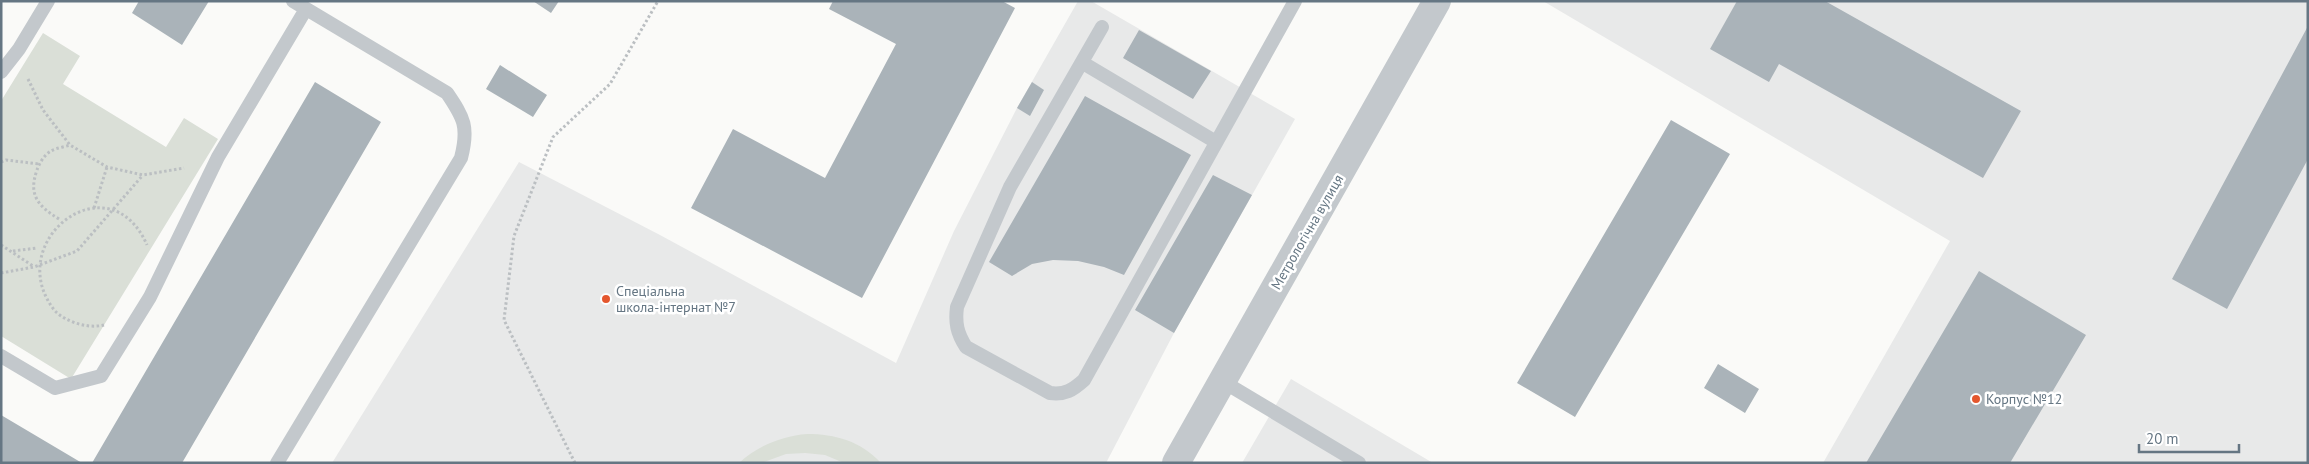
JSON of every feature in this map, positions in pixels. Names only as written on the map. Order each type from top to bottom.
[{"type":"street","name":"Метрологічна вулиця","points":[[1176,463],[1437,1]]},
{"type":"lane","points":[[1,72],[19,49],[48,1]]},
{"type":"lane","points":[[277,463],[461,158],[466,137],[461,113],[447,93],[293,1]]},
{"type":"lane","points":[[1102,27],[1010,187],[957,307],[955,321],[959,336],[966,346],[1050,393],[1061,394],[1075,389],[1084,380],[1295,1]]},
{"type":"lane","points":[[1,356],[55,388],[101,376],[150,297],[218,157],[306,9]]},
{"type":"lane","points":[[1083,63],[1216,142]]},
{"type":"lane","points":[[1222,381],[1359,463]]},
{"type":"path","points":[[575,463],[504,320],[514,236],[553,137],[610,84],[658,1]]},
{"type":"path","points":[[19,49],[24,72],[42,110],[70,145],[107,167],[143,175],[181,169],[218,157]]},
{"type":"path","points":[[58,219],[46,211],[35,198],[33,182],[39,164],[50,152],[70,145]]},
{"type":"path","points":[[1,162],[39,164]]},
{"type":"path","points":[[94,208],[107,167]]},
{"type":"path","points":[[1,273],[34,267],[77,251],[143,175]]},
{"type":"path","points":[[52,225],[58,219],[76,210],[94,208],[113,211],[129,220],[142,233],[150,252],[150,297]]},
{"type":"path","points":[[41,240],[37,248],[34,267],[37,286],[46,302],[59,315],[78,324],[98,326],[140,313]]},
{"type":"path","points":[[1,244],[34,267]]},
{"type":"path","points":[[13,251],[37,248]]},
{"type":"shaded area","points":[[1078,1],[1091,1],[1295,119],[1174,333],[1106,463],[332,463],[519,162],[660,235],[896,363],[954,231],[1017,108]]},
{"type":"shaded area","points":[[1543,1],[2308,1],[2308,463],[1823,463],[1950,241]]},
{"type":"shaded area","points":[[43,33],[80,56],[63,84],[166,147],[184,118],[218,139],[71,379],[1,336],[1,101]]},
{"type":"shaded area","points":[[1291,379],[1433,463],[1242,463]]},
{"type":"shaded area","points":[[807,434],[828,435],[847,440],[865,449],[881,463],[844,463],[825,455],[805,453],[786,454],[761,463],[739,463],[770,443],[788,437]]},
{"type":"building","points":[[139,1],[209,1],[182,45],[132,13]]},
{"type":"building","points":[[533,1],[559,1],[551,13]]},
{"type":"building","points":[[833,1],[1002,1],[1015,8],[862,298],[691,208],[733,129],[825,178],[896,44],[829,9]]},
{"type":"building","points":[[1737,1],[1825,1],[2021,111],[1983,178],[1779,64],[1769,82],[1710,49]]},
{"type":"building","points":[[2308,26],[2308,159],[2227,309],[2172,279]]},
{"type":"building","points":[[1139,30],[1211,71],[1193,99],[1123,58]]},
{"type":"building","points":[[500,65],[547,95],[533,117],[486,89]]},
{"type":"building","points":[[315,82],[381,122],[182,463],[92,463]]},
{"type":"building","points":[[1032,82],[1044,90],[1030,116],[1017,108]]},
{"type":"building","points":[[1085,96],[1191,155],[1124,275],[1104,267],[1078,261],[1053,260],[1032,264],[1012,276],[989,262]]},
{"type":"building","points":[[1671,120],[1730,154],[1575,417],[1517,383]]},
{"type":"building","points":[[1213,175],[1252,195],[1174,333],[1135,310]]},
{"type":"building","name":"Корпус №12","points":[[1979,271],[2086,335],[2010,463],[1866,463]]},
{"type":"building","points":[[1718,364],[1759,389],[1745,413],[1704,388]]},
{"type":"building","points":[[1,415],[82,463],[1,463]]},
{"type":"place","name":"Спеціальна школа-інтернат №7","points":[[606,299]]},
{"type":"place","name":"Корпус №12","points":[[1976,399]]}]
